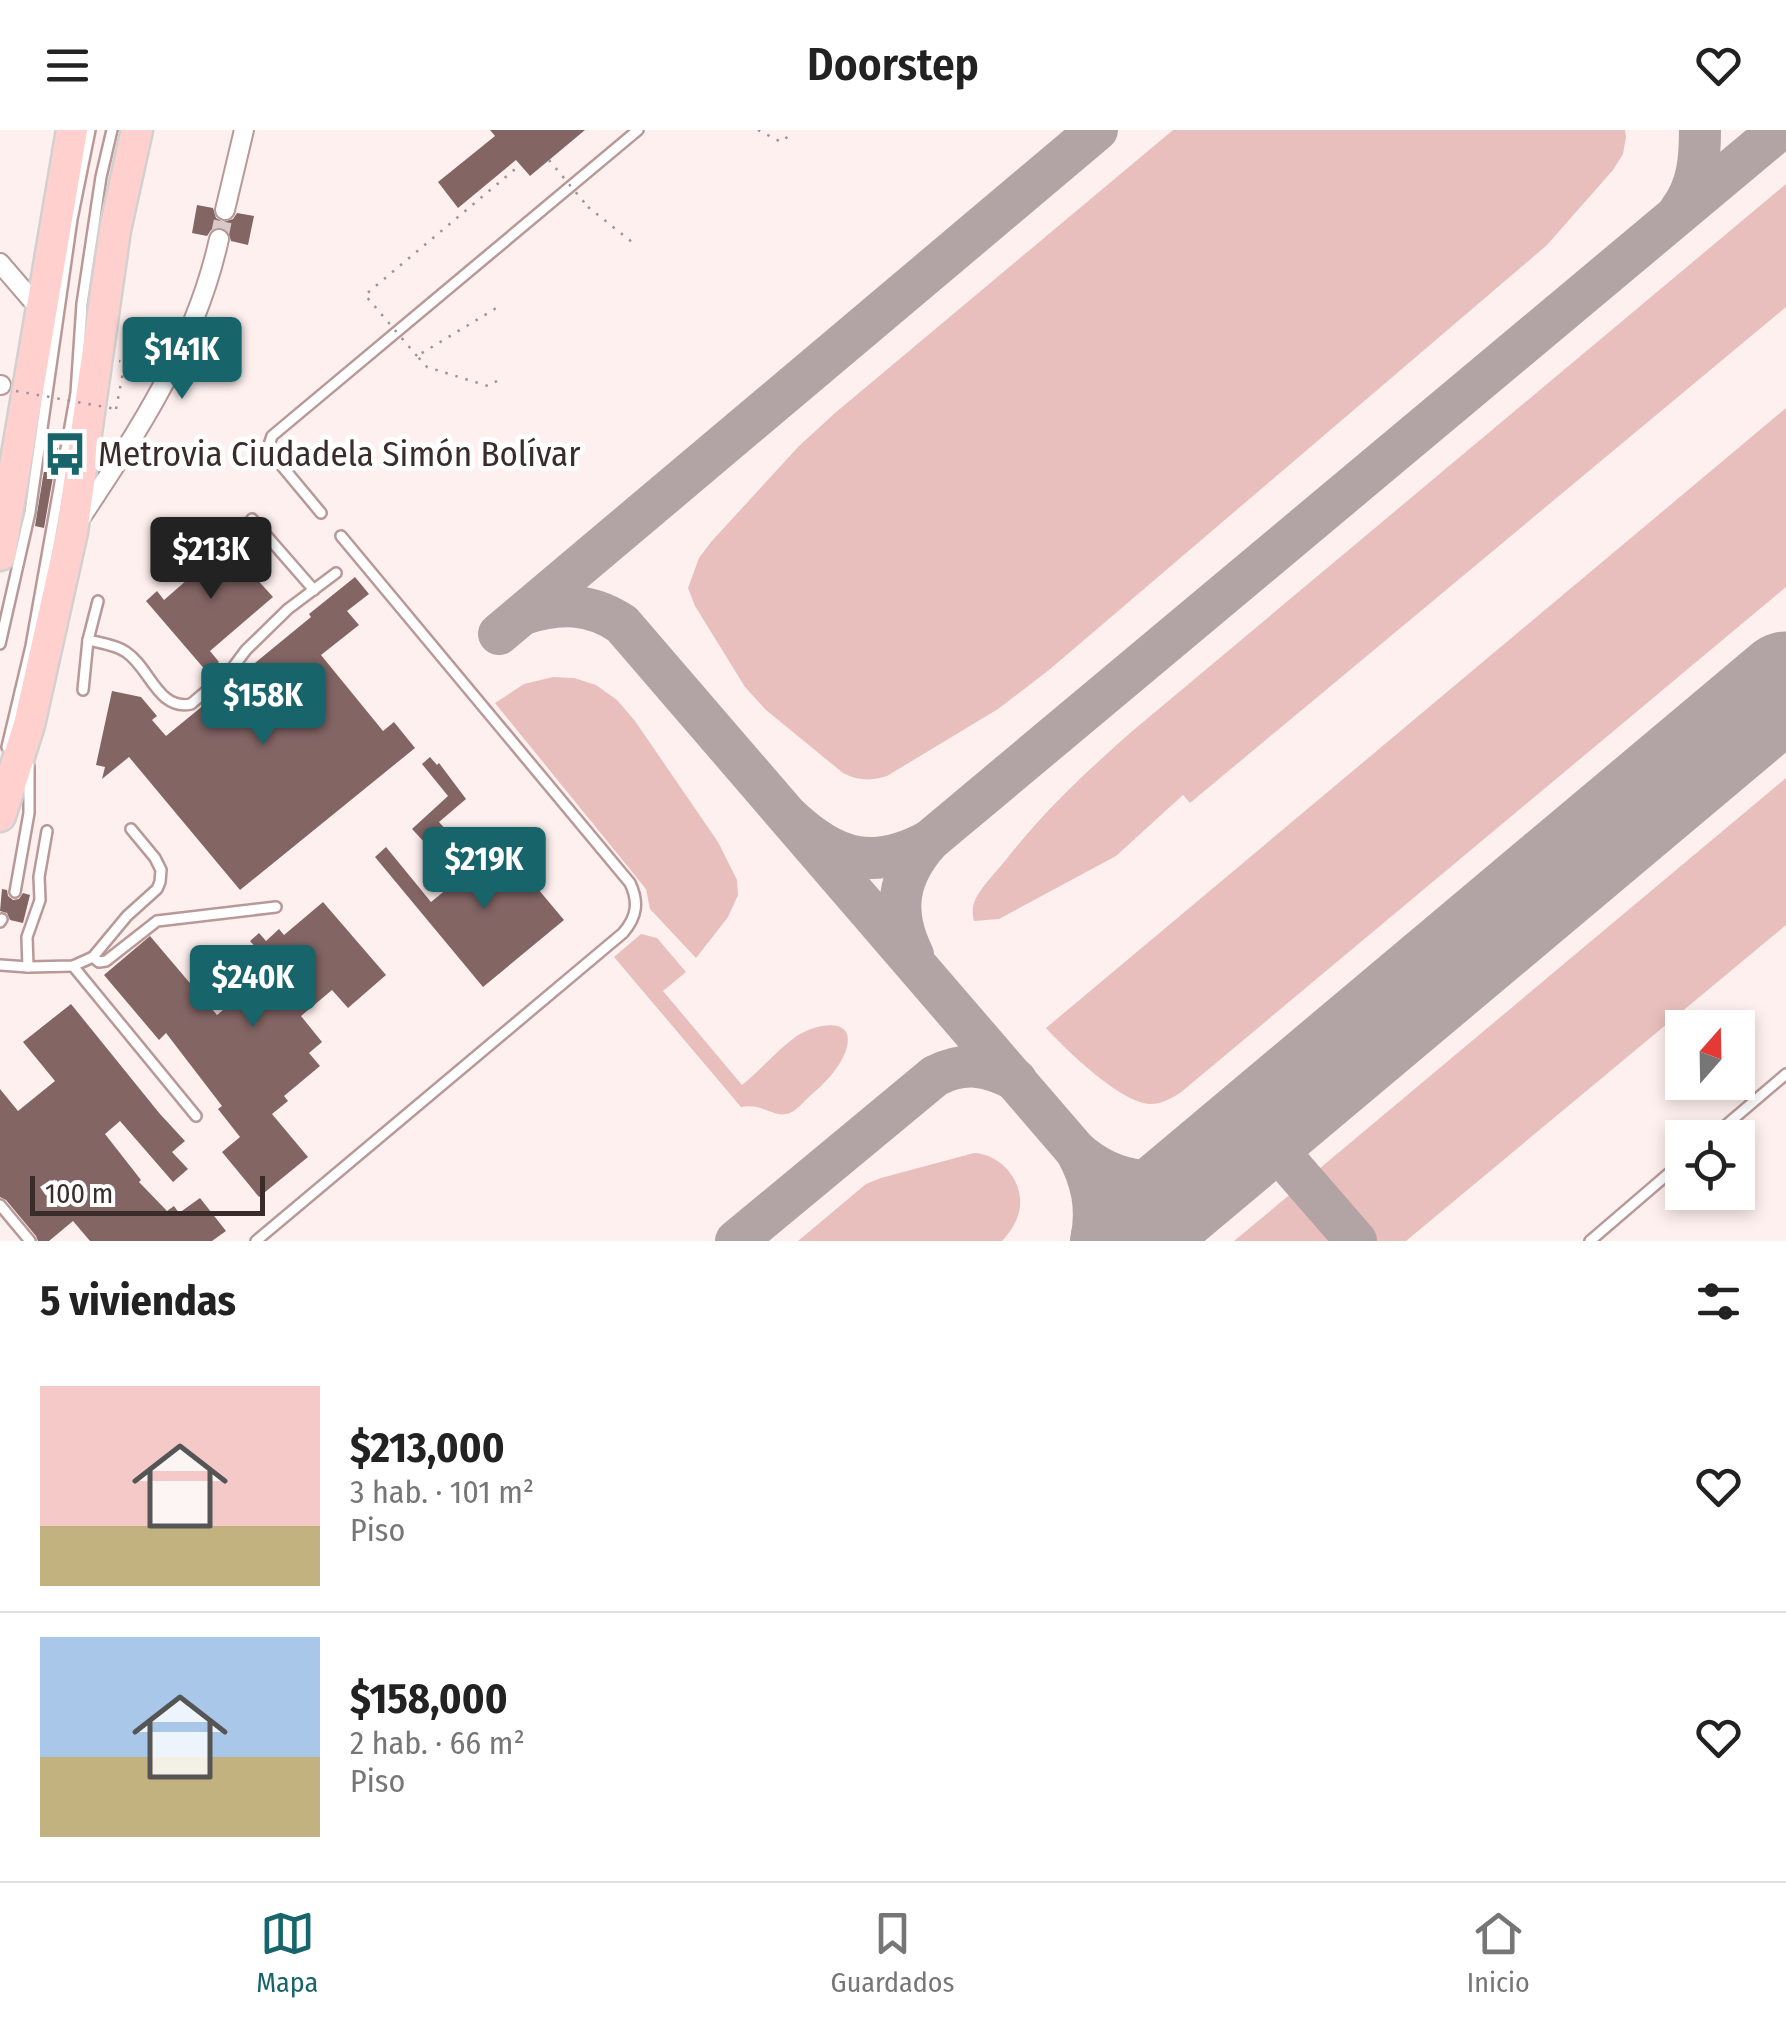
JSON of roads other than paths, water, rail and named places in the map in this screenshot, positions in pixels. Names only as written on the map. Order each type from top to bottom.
[{"type":"main road","points":[[0,555],[31,296],[72,130]]},
{"type":"main road","points":[[0,816],[30,724],[72,532],[115,230],[137,130]]},
{"type":"street","points":[[224,210],[244,130]]},
{"type":"street","points":[[72,532],[167,380],[202,302],[219,239]]},
{"type":"street","points":[[0,263],[31,296]]},
{"type":"street","points":[[0,285],[31,296]]},
{"type":"lane","points":[[0,644],[30,512],[72,219],[90,130]]},
{"type":"lane","points":[[3,758],[31,646],[76,393],[84,286],[112,130]]},
{"type":"lane","points":[[321,513],[272,454],[268,445],[272,436],[638,130]]},
{"type":"lane","points":[[252,519],[314,590]]},
{"type":"lane","points":[[256,1241],[624,933],[636,905],[630,883],[340,536]]},
{"type":"lane","points":[[88,640],[129,654],[166,700],[177,705],[191,704],[288,610],[336,573]]},
{"type":"lane","points":[[83,690],[88,640],[98,601]]},
{"type":"lane","points":[[15,892],[29,813],[30,724]]},
{"type":"lane","points":[[0,965],[73,966],[93,957],[160,882],[156,858],[131,829]]},
{"type":"lane","points":[[28,967],[27,937],[40,900],[39,876],[47,831]]},
{"type":"lane","points":[[93,957],[99,962],[106,961],[158,922],[276,907]]},
{"type":"lane","points":[[73,966],[196,1116]]},
{"type":"lane","points":[[1732,1120],[1786,1074]]},
{"type":"lane","points":[[1590,1241],[1665,1177]]},
{"type":"lane","points":[[0,1206],[30,1241]]},
{"type":"tunnel","points":[[219,239],[225,210]]},
{"type":"place","name":"Metrovia Ciudadela Simón Bolívar","points":[[65,454]]}]
